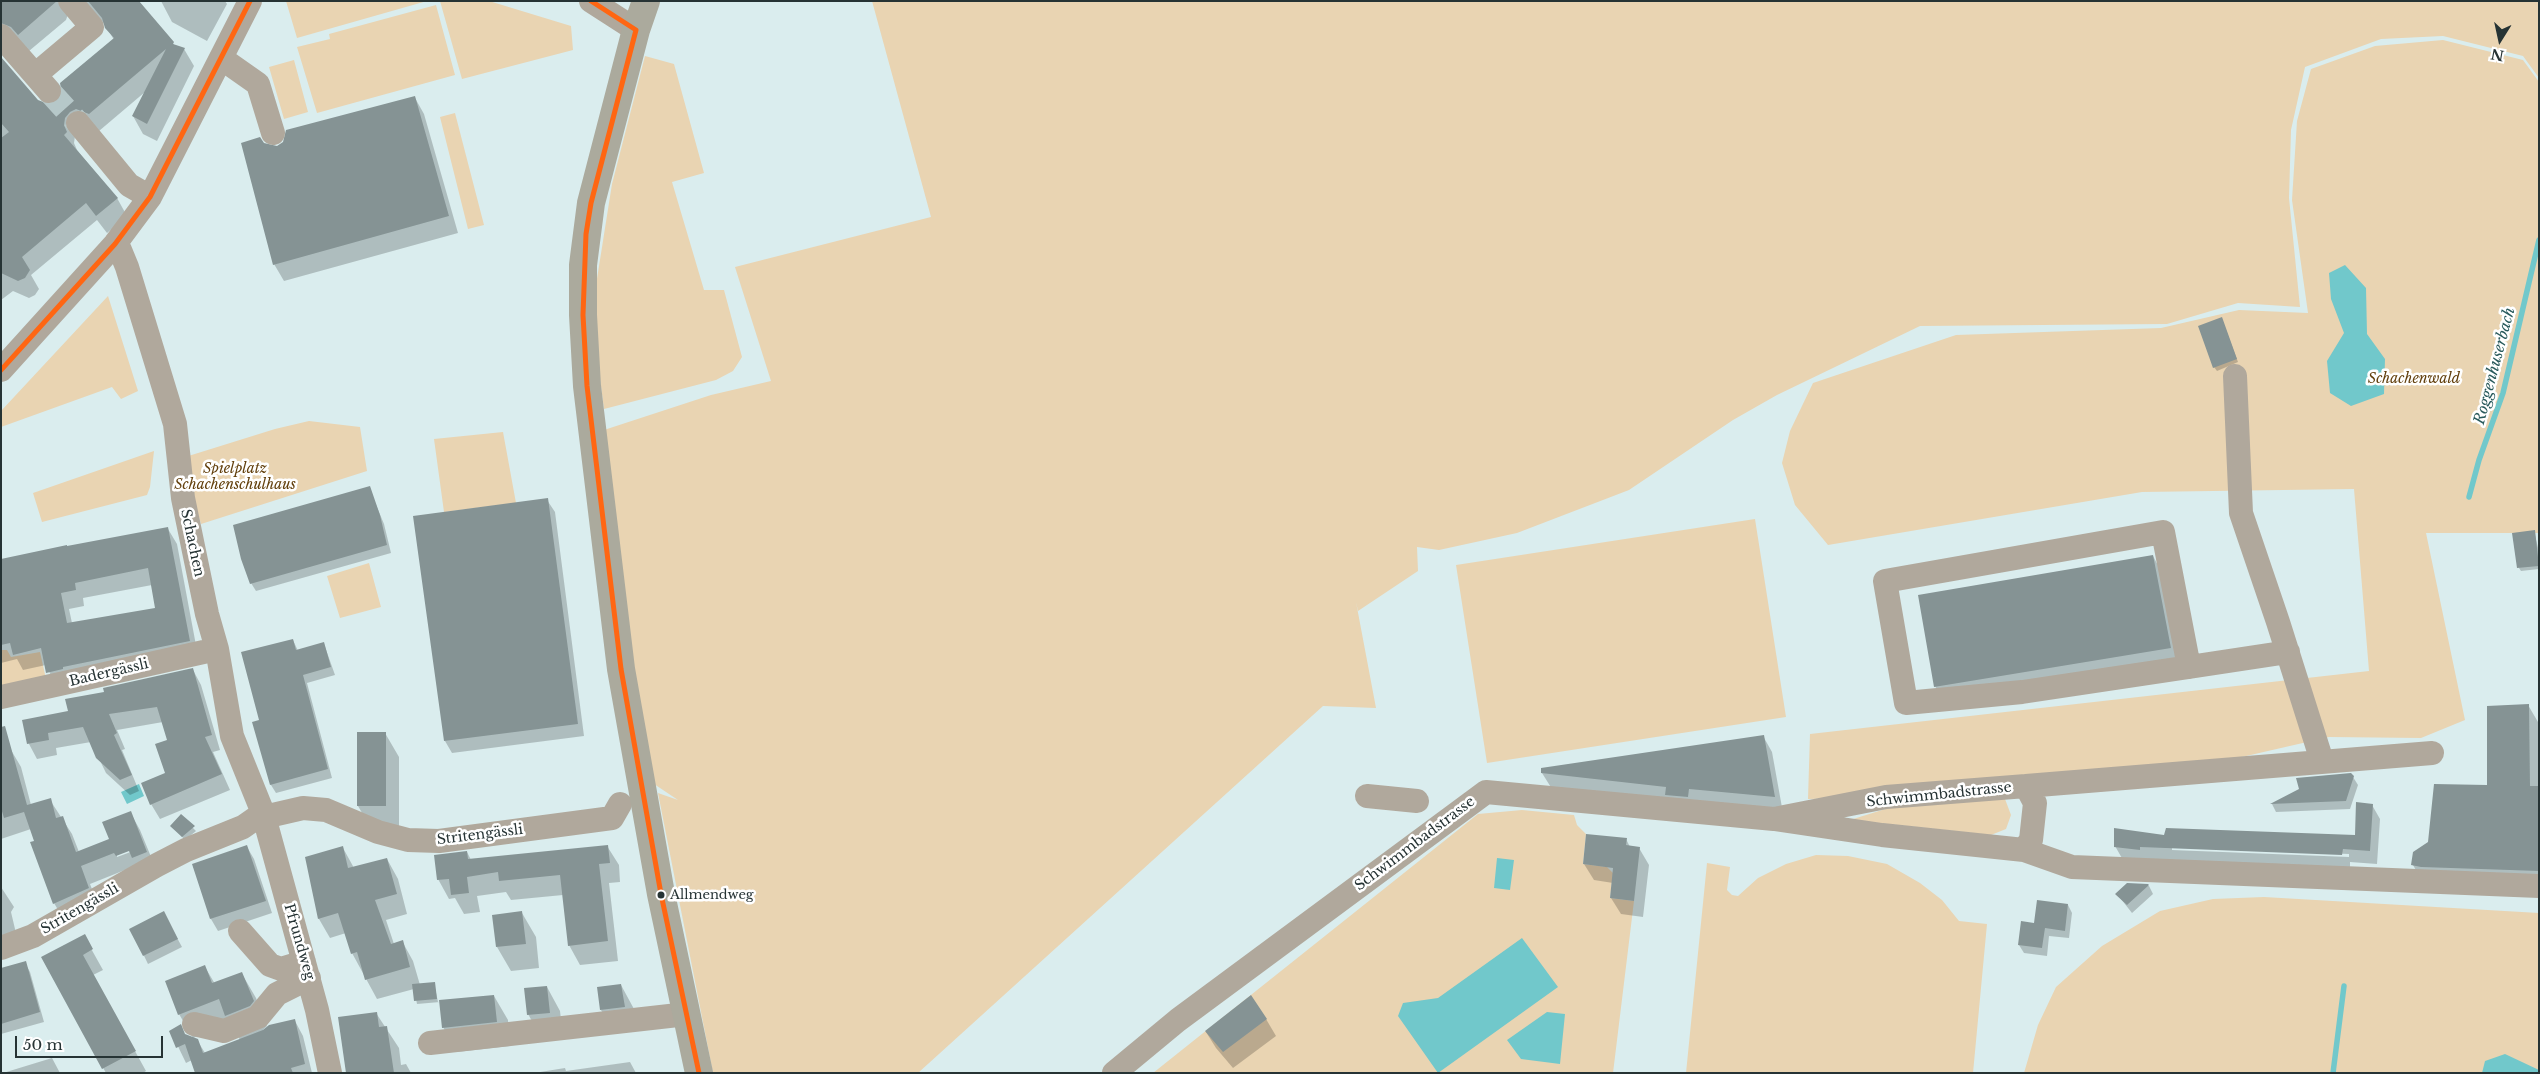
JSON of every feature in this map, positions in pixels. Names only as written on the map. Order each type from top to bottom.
[{"type":"main road","points":[[646,1],[636,30],[591,203],[583,265],[583,314],[587,386],[621,669],[646,813],[700,1073]]},
{"type":"street","points":[[1,36],[42,83],[92,28],[70,1]]},
{"type":"street","points":[[1,370],[115,244],[150,197],[250,1]]},
{"type":"street","points":[[594,3],[636,30]]},
{"type":"street","points":[[221,58],[258,84],[273,133]]},
{"type":"street","points":[[78,123],[129,185],[150,197]]},
{"type":"street","name":"Schachen","points":[[115,244],[120,250],[127,267],[175,424],[183,498],[207,614],[217,649],[232,736],[264,815]]},
{"type":"street","points":[[2235,376],[2241,513],[2288,652],[2322,761]]},
{"type":"street","points":[[2189,667],[2163,532],[1885,581],[1906,703],[2022,692],[2189,667],[2288,652]]},
{"type":"street","name":"Badergässli","points":[[1,698],[217,649]]},
{"type":"street","points":[[2026,786],[2432,753]]},
{"type":"street","name":"Schwimmbadstrasse","points":[[1114,1073],[1178,1020],[1486,792],[1774,819],[1882,835],[2024,850],[2030,840],[2035,803],[2026,786],[1886,797],[1774,819]]},
{"type":"street","points":[[1367,796],[1417,801]]},
{"type":"street","name":"Stritengässli","points":[[1,948],[33,936],[186,850],[243,827],[264,815],[303,808],[326,810],[378,832],[408,840],[439,841],[616,811],[646,813]]},
{"type":"street","name":"Pfrundweg","points":[[264,815],[307,970],[330,1073]]},
{"type":"street","points":[[2024,850],[2072,867],[2539,886]]},
{"type":"street","points":[[240,931],[270,965],[281,969],[307,970]]},
{"type":"street","points":[[194,1024],[224,1031],[258,1017],[277,994],[307,970]]},
{"type":"street","points":[[430,1043],[687,1014]]},
{"type":"green space","points":[[286,1],[427,1],[297,38]]},
{"type":"green space","points":[[440,1],[489,1],[571,26],[573,50],[462,79]]},
{"type":"green space","points":[[872,1],[2539,1],[2539,78],[2523,56],[2443,36],[2381,39],[2305,67],[2291,130],[2289,198],[2300,307],[2238,303],[2167,324],[1920,326],[1777,395],[1733,420],[1629,490],[1517,533],[1439,550],[1417,547],[1418,571],[1358,611],[1356,602],[1376,708],[1323,706],[918,1073],[713,1073],[658,793],[678,800],[654,784],[639,711],[604,430],[711,395],[771,381],[735,267],[931,217]]},
{"type":"green space","points":[[436,5],[455,75],[317,113],[297,47],[330,39],[329,34]]},
{"type":"green space","name":"Schachenwald","points":[[2443,40],[2523,60],[2539,82],[2539,533],[2426,533],[2465,720],[2421,738],[2329,737],[2220,762],[1886,797],[1808,799],[1810,734],[2369,671],[2354,489],[2142,492],[1828,545],[1795,505],[1782,463],[1790,431],[1813,383],[1956,335],[2161,328],[2239,310],[2308,313],[2292,200],[2297,121],[2311,69],[2375,46]]},
{"type":"green space","points":[[645,56],[674,64],[704,173],[672,182],[704,290],[724,290],[742,357],[733,371],[716,380],[604,409],[597,357],[596,285],[612,184]]},
{"type":"green space","points":[[294,60],[308,112],[284,119],[269,67]]},
{"type":"green space","points":[[455,113],[484,225],[468,229],[440,117]]},
{"type":"green space","points":[[108,296],[138,391],[121,399],[112,387],[1,427],[1,411]]},
{"type":"green space","name":"Spielplatz Schachenschulhaus","points":[[309,421],[360,427],[367,471],[201,524],[182,458],[275,429]]},
{"type":"green space","points":[[503,432],[516,503],[444,512],[434,439]]},
{"type":"green space","points":[[154,451],[150,487],[147,495],[42,522],[33,493]]},
{"type":"green space","points":[[1755,519],[1786,717],[1487,763],[1456,565]]},
{"type":"green space","points":[[369,563],[381,607],[340,618],[327,576]]},
{"type":"green space","points":[[1,650],[7,650],[11,657],[40,652],[46,679],[1,689]]},
{"type":"green space","points":[[2005,799],[2011,815],[2006,829],[1991,835],[1850,820],[1895,806]]},
{"type":"green space","points":[[1522,810],[1574,815],[1577,825],[1586,834],[1583,864],[1607,867],[1613,873],[1610,898],[1634,901],[1613,1073],[1153,1073],[1478,814]]},
{"type":"green space","points":[[1816,855],[1848,856],[1887,864],[1920,883],[1942,900],[1959,921],[1987,924],[1973,1073],[1686,1073],[1707,863],[1730,867],[1727,890],[1732,895],[1738,896],[1758,878],[1786,864]]},
{"type":"green space","points":[[2264,897],[2539,913],[2539,1073],[2024,1073],[2038,1025],[2056,987],[2102,946],[2160,911],[2213,899]]},
{"type":"water","points":[[2345,265],[2366,288],[2367,334],[2385,359],[2384,394],[2351,406],[2330,393],[2327,361],[2344,333],[2331,299],[2329,273]]},
{"type":"water","points":[[139,784],[144,796],[127,804],[121,792]]},
{"type":"water","points":[[1497,858],[1514,860],[1510,890],[1494,888]]},
{"type":"water","points":[[1522,938],[1558,987],[1438,1073],[1398,1016],[1403,1003],[1438,998]]},
{"type":"water","points":[[1547,1012],[1565,1014],[1560,1064],[1521,1059],[1507,1040]]},
{"type":"water","points":[[2505,1054],[2539,1070],[2539,1073],[2482,1073],[2485,1061]]},
{"type":"building","points":[[1,1],[57,1],[18,35],[11,27],[1,23]]},
{"type":"building","points":[[88,1],[139,1],[174,42],[173,44],[185,48],[147,124],[132,116],[166,49],[89,114],[76,109],[65,118],[64,125],[67,132],[64,135],[118,198],[96,216],[86,203],[22,257],[30,270],[25,278],[18,281],[1,273],[1,138],[9,132],[1,123],[1,57],[38,100],[51,105],[58,102],[62,95],[60,83],[114,38],[105,28],[102,18]]},
{"type":"building","points":[[415,96],[449,216],[273,265],[241,143],[260,137],[264,143],[277,146],[283,142],[286,130]]},
{"type":"building","points":[[2222,317],[2237,359],[2213,368],[2198,326]]},
{"type":"building","points":[[370,486],[380,515],[387,545],[250,584],[241,559],[233,525]]},
{"type":"building","points":[[548,498],[578,724],[444,741],[413,516]]},
{"type":"building","points":[[168,527],[190,641],[63,667],[63,669],[46,673],[41,648],[13,655],[10,643],[1,645],[1,559]],"holes":[[[148,568],[155,608],[67,623],[61,593],[76,590],[75,583]]]},
{"type":"building","points":[[2535,530],[2539,566],[2517,568],[2512,533]]},
{"type":"building","points":[[2153,555],[2171,648],[1934,687],[1918,595]]},
{"type":"building","points":[[293,639],[296,650],[324,642],[331,667],[303,675],[328,769],[270,785],[252,722],[259,720],[241,652]]},
{"type":"building","points":[[193,668],[212,735],[205,737],[222,774],[150,805],[141,783],[165,773],[155,744],[167,740],[157,707],[109,714],[117,733],[114,735],[132,775],[120,780],[96,758],[83,727],[48,733],[49,740],[27,744],[22,720],[68,711],[65,699],[104,692],[103,688]]},
{"type":"building","points":[[2529,704],[2530,786],[2539,786],[2539,871],[2421,867],[2411,865],[2413,852],[2428,842],[2434,784],[2487,785],[2487,706]]},
{"type":"building","points":[[5,726],[27,805],[51,798],[56,818],[63,816],[76,852],[109,839],[102,822],[131,811],[147,852],[132,858],[129,851],[116,856],[114,853],[81,866],[89,888],[53,904],[30,842],[34,841],[24,812],[4,818],[1,808],[1,727]]},
{"type":"building","points":[[357,732],[386,732],[386,806],[357,806]]},
{"type":"building","points":[[1764,735],[1775,797],[1689,789],[1688,797],[1665,795],[1666,787],[1541,773],[1541,768]]},
{"type":"building","points":[[2351,773],[2354,776],[2346,801],[2270,804],[2299,789],[2296,778]]},
{"type":"building","points":[[2356,802],[2373,804],[2370,851],[2343,849],[2342,855],[2140,847],[2140,850],[2114,847],[2114,828],[2164,835],[2166,828],[2355,835]]},
{"type":"building","points":[[181,814],[195,826],[182,837],[170,826]]},
{"type":"building","points":[[1586,834],[1627,838],[1626,845],[1640,847],[1634,901],[1610,898],[1613,868],[1583,864]]},
{"type":"building","points":[[247,845],[266,901],[210,919],[192,864]]},
{"type":"building","points":[[608,845],[610,863],[599,864],[608,941],[568,946],[560,875],[499,881],[498,872],[467,877],[469,893],[451,895],[449,879],[437,880],[434,855],[467,851],[468,859]]},
{"type":"building","points":[[343,846],[348,868],[387,858],[397,894],[375,900],[391,944],[403,940],[410,967],[365,980],[357,952],[351,954],[338,913],[318,919],[305,857]]},
{"type":"building","points":[[2127,883],[2149,885],[2127,905],[2115,894]]},
{"type":"building","points":[[2037,900],[2068,904],[2065,931],[2045,928],[2042,948],[2018,945],[2021,921],[2034,923]]},
{"type":"building","points":[[164,911],[178,939],[143,956],[129,929]]},
{"type":"building","points":[[522,911],[526,944],[496,947],[492,915]]},
{"type":"building","points":[[85,934],[93,949],[83,955],[136,1051],[102,1069],[41,957]]},
{"type":"building","points":[[26,961],[40,1012],[1,1024],[1,968]]},
{"type":"building","points":[[205,965],[212,983],[242,972],[254,1001],[250,1006],[225,1016],[219,999],[178,1015],[165,981]]},
{"type":"building","points":[[435,982],[437,999],[414,1001],[412,984]]},
{"type":"building","points":[[621,984],[625,1007],[600,1010],[597,987]]},
{"type":"building","points":[[547,986],[550,1013],[527,1015],[524,988]]},
{"type":"building","points":[[494,995],[497,1022],[442,1028],[439,1000]]},
{"type":"building","points":[[1251,995],[1267,1019],[1223,1052],[1205,1031]]},
{"type":"building","points":[[377,1012],[379,1027],[387,1026],[394,1073],[346,1073],[338,1017]]},
{"type":"building","points":[[295,1019],[305,1064],[291,1068],[293,1073],[195,1073],[185,1044],[176,1048],[169,1031],[181,1024],[185,1034],[198,1039],[203,1053],[263,1030],[269,1025]]},
{"type":"waterway","name":"Roggenhuserbach","points":[[2469,497],[2479,460],[2503,393],[2539,240]]},
{"type":"waterway","name":"Roggenhuserbach","points":[[2333,1073],[2344,986]]},
{"type":"tunnel","points":[[49,91],[78,123]]},
{"type":"transit line","points":[[1,370],[115,244],[150,197],[250,1]]},
{"type":"transit line","points":[[591,1],[636,30],[591,203],[586,234],[583,315],[587,386],[621,669],[661,894],[699,1073]]},
{"type":"place","name":"Allmendweg","points":[[661,895]]}]
